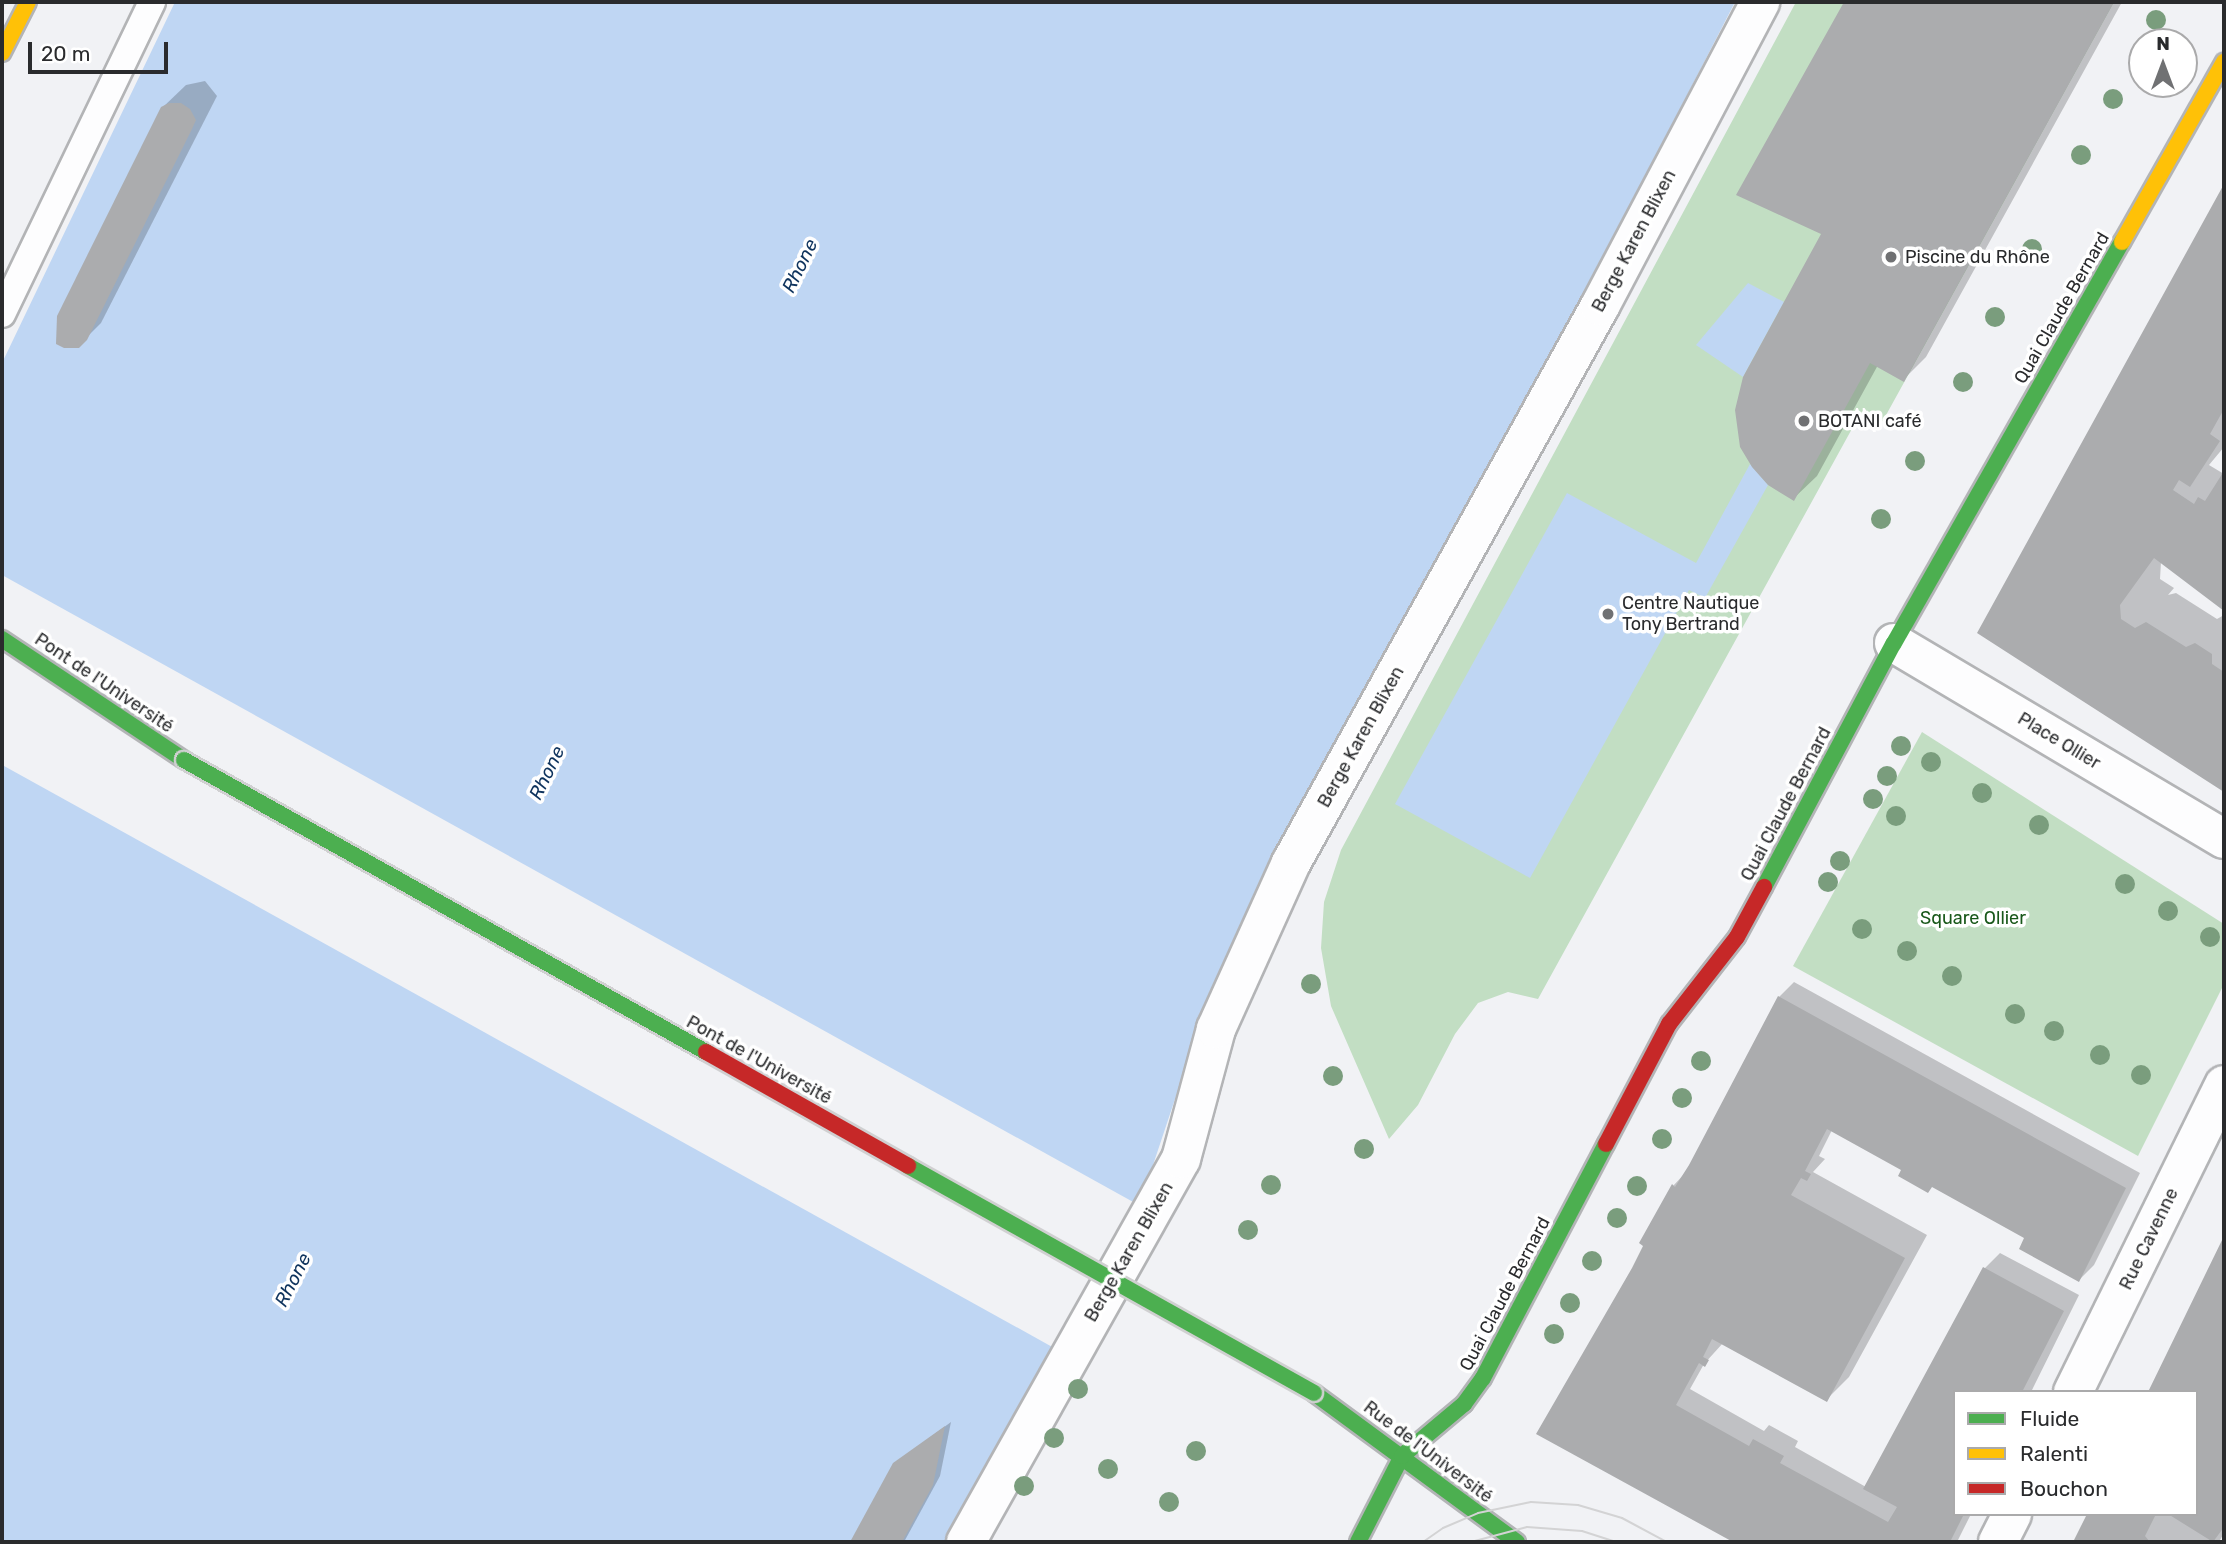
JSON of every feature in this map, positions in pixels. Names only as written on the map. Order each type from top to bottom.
[{"type":"main road","points":[[2,53],[29,2]]},
{"type":"main road","name":"Quai Claude Bernard","points":[[1358,1542],[1402,1457],[1464,1404],[1483,1378],[1670,1024],[1737,937],[1894,643],[2224,62]]},
{"type":"main road","name":"Pont de l'Université","points":[[2,639],[184,760]]},
{"type":"main road","name":"Pont de l'Université","points":[[62,701],[184,760],[1314,1394]]},
{"type":"main road","name":"Rue de l'Université","points":[[1314,1394],[1517,1542]]},
{"type":"street","name":"Berge Karen Blixen","points":[[966,1542],[995,1486],[1181,1159],[1216,1029],[1291,863],[1600,306],[1760,2]]},
{"type":"street","name":"Place Ollier","points":[[1894,643],[2224,839]]},
{"type":"street","name":"Rue Cavenne","points":[[2074,1390],[2224,1085]]},
{"type":"street","points":[[1998,1542],[2011,1516]]},
{"type":"lane","points":[[2,314],[152,2]]},
{"type":"green space","name":"Centre Nautique Tony Bertrand","points":[[1796,2],[2114,2],[1880,426],[1859,416],[1538,999],[1508,992],[1478,1003],[1455,1034],[1418,1105],[1389,1139],[1331,1006],[1321,948],[1324,902],[1341,850]]},
{"type":"green space","name":"Square Ollier","points":[[1922,732],[2224,924],[2224,984],[2138,1156],[1793,966]]},
{"type":"water","name":"Rhone","points":[[175,2],[1735,2],[1549,364],[1276,854],[1235,936],[1201,1021],[1151,1171],[951,1542],[2,1542],[2,363]]},
{"type":"water","points":[[1748,283],[1784,302],[1743,377],[1696,345]]},
{"type":"water","points":[[1750,464],[1768,485],[1705,598],[1689,590],[1530,878],[1395,804],[1567,493],[1696,563]]},
{"type":"pier","points":[[2,575],[1137,1204],[1057,1349],[2,765]]},
{"type":"building","name":"Piscine du Rhône","points":[[1844,2],[2114,2],[1904,382],[1870,363],[1794,501],[1768,485],[1752,467],[1740,447],[1735,410],[1743,377],[1821,234],[1736,195]]},
{"type":"building","points":[[169,103],[181,103],[190,109],[196,120],[87,340],[79,348],[64,348],[56,344],[57,316],[161,107]]},
{"type":"building","points":[[2224,184],[2224,409],[2210,434],[2220,441],[2190,487],[2179,480],[2173,490],[2194,504],[2198,497],[2205,501],[2224,471],[2224,611],[2154,558],[2120,605],[2121,619],[2135,628],[2146,622],[2186,647],[2195,643],[2212,654],[2212,664],[2224,672],[2224,792],[1977,633]]},
{"type":"building","points":[[1778,996],[2126,1188],[2079,1282],[2019,1249],[2024,1238],[1932,1187],[1928,1193],[1898,1176],[1901,1170],[1827,1129],[1805,1171],[1811,1174],[1807,1181],[1801,1178],[1791,1195],[1905,1258],[1827,1402],[1712,1339],[1703,1357],[1709,1360],[1705,1367],[1699,1363],[1676,1405],[1749,1446],[1753,1439],[1784,1456],[1780,1463],[1888,1522],[1897,1507],[1863,1489],[1983,1267],[2064,1311],[2023,1390],[1953,1390],[1953,1516],[1963,1516],[1950,1542],[1733,1542],[1536,1434],[1632,1268],[1643,1246],[1639,1243],[1672,1184],[1675,1187]]},
{"type":"building","points":[[2224,1236],[2224,1527],[2213,1542],[2171,1516],[2198,1516],[2198,1390],[2149,1390]]},
{"type":"building","points":[[945,1426],[933,1485],[902,1542],[850,1542],[893,1463]]},
{"type":"building","points":[[2086,1516],[2155,1516],[2145,1536],[2150,1542],[2073,1542]]},
{"type":"tram line","points":[[1423,1542],[1443,1528],[1478,1513],[1531,1502],[1578,1505],[1622,1518],[1667,1542]]},
{"type":"tram line","points":[[1471,1542],[1527,1527],[1582,1531],[1615,1542]]},
{"type":"traffic: fast","points":[[1764,887],[1894,643],[2122,242]]},
{"type":"traffic: fast","points":[[2,639],[184,760]]},
{"type":"traffic: fast","points":[[184,760],[706,1052]]},
{"type":"traffic: fast","points":[[1358,1542],[1402,1456],[1464,1404],[1483,1378],[1606,1144]]},
{"type":"traffic: fast","points":[[908,1166],[1314,1393]]},
{"type":"traffic: fast","points":[[1314,1393],[1517,1542]]},
{"type":"traffic: slow","points":[[2,53],[28,2]]},
{"type":"traffic: slow","points":[[2122,242],[2224,62]]},
{"type":"traffic: jam","points":[[1606,1144],[1669,1024],[1737,937],[1764,887]]},
{"type":"traffic: jam","points":[[706,1052],[908,1166]]},
{"type":"place","name":"Piscine du Rhône","points":[[1891,257]]},
{"type":"place","name":"BOTANI café","points":[[1804,421]]},
{"type":"place","name":"Centre Nautique Tony Bertrand","points":[[1608,614]]}]
